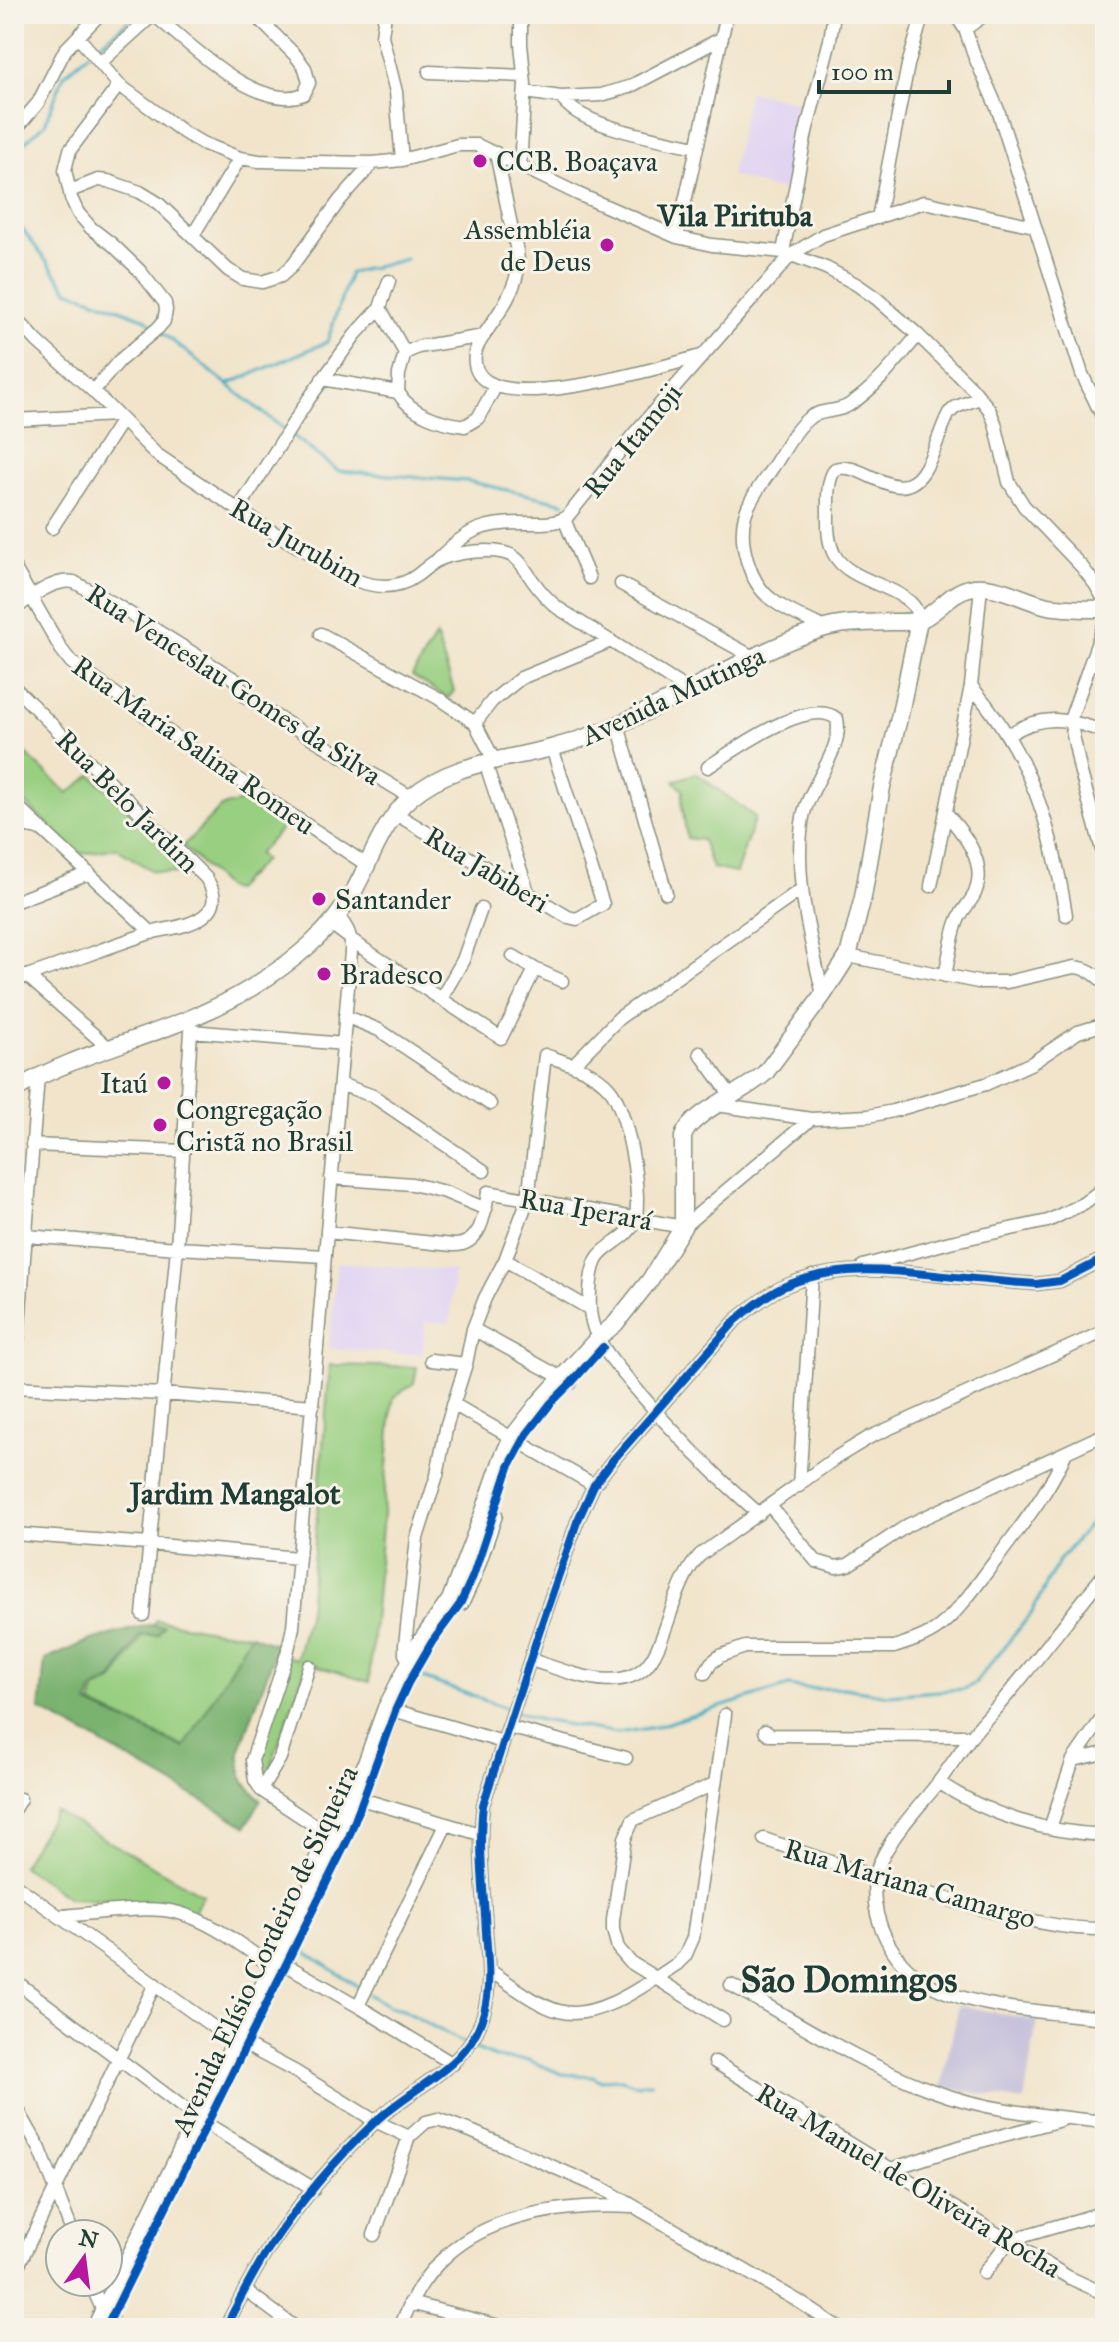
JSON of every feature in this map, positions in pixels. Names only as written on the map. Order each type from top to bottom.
[{"type":"main road","points":[[683,1227],[684,1132],[695,1119],[756,1082],[766,1072],[848,956],[863,897],[882,787],[911,668],[919,620],[966,588],[981,587],[1045,605],[1105,609]]},
{"type":"main road","name":"Avenida Mutinga","points":[[14,1090],[38,1076],[110,1049],[190,1025],[252,988],[292,959],[334,920],[396,814],[411,797],[442,777],[489,761],[586,738],[753,657],[825,628],[854,623],[919,620]]},
{"type":"main road","name":"Avenida Elísio Cordeiro de Siqueira","points":[[279,1965],[358,1794],[419,1644],[453,1595],[502,1459],[539,1403],[567,1381],[601,1343],[650,1280],[683,1227]]},
{"type":"main road","name":"Avenida Elísio Cordeiro de Siqueira","points":[[95,2328],[107,2318],[279,1965],[349,1837],[358,1794]]},
{"type":"street","points":[[100,63],[154,14],[243,84],[287,97],[304,94],[309,83],[305,68],[254,14]]},
{"type":"street","points":[[385,14],[382,36],[396,92],[402,160]]},
{"type":"street","points":[[520,167],[525,92],[521,14]]},
{"type":"street","points":[[787,253],[806,132],[834,14]]},
{"type":"street","points":[[878,218],[908,65],[923,14]]},
{"type":"street","points":[[955,14],[965,29],[998,110],[1082,374],[1105,422]]},
{"type":"street","points":[[965,29],[986,14]]},
{"type":"street","points":[[14,131],[38,103],[65,50],[98,16]]},
{"type":"street","points":[[677,237],[722,38],[723,16]]},
{"type":"street","points":[[78,37],[119,85],[183,132],[240,158],[373,163],[402,160],[467,144],[477,145],[677,237],[712,245],[787,253],[856,284],[918,335],[989,409],[1009,482],[1024,506],[1082,567],[1105,601]]},
{"type":"street","points":[[525,92],[561,97],[613,93],[722,38]]},
{"type":"street","points":[[429,72],[524,76]]},
{"type":"street","points":[[93,391],[119,361],[158,328],[164,321],[166,310],[165,303],[140,271],[78,213],[65,170],[70,150],[119,85]]},
{"type":"street","points":[[561,97],[572,110],[608,126],[696,147]]},
{"type":"street","points":[[496,153],[518,266],[514,285],[476,348],[475,363],[479,372],[495,387],[548,390],[578,387],[701,356]]},
{"type":"street","points":[[193,235],[240,158]]},
{"type":"street","points":[[70,191],[98,180],[130,188],[158,203],[228,270],[253,282],[272,280],[291,267],[340,200],[373,163]]},
{"type":"street","points":[[787,253],[823,235],[917,203],[929,202],[1034,226]]},
{"type":"street","name":"Rua Itamoji","points":[[437,560],[467,534],[486,525],[544,523],[564,519],[787,253]]},
{"type":"street","points":[[238,510],[322,379],[380,308],[389,281]]},
{"type":"street","points":[[380,308],[405,353],[398,392],[410,406],[426,415],[465,426],[478,418],[495,387]]},
{"type":"street","name":"Rua Jurubim","points":[[14,316],[156,454],[238,510],[358,581],[372,586],[394,586],[413,579],[437,560],[470,552],[491,551],[512,555],[546,598],[688,690]]},
{"type":"street","points":[[825,628],[791,612],[759,586],[745,552],[745,515],[802,424],[815,414],[835,412],[859,398],[918,335]]},
{"type":"street","points":[[405,353],[418,347],[484,336]]},
{"type":"street","points":[[322,379],[398,392]]},
{"type":"street","points":[[919,620],[915,608],[905,599],[839,563],[828,532],[830,478],[835,469],[843,467],[886,484],[914,481],[926,466],[949,413],[980,398]]},
{"type":"street","points":[[14,420],[120,417]]},
{"type":"street","points":[[52,528],[120,417]]},
{"type":"street","points":[[564,519],[589,578]]},
{"type":"street","name":"Rua Maria Salina Romeu","points":[[14,567],[71,662],[194,750],[367,865]]},
{"type":"street","name":"Rua Venceslau Gomes da Silva","points":[[14,610],[30,598],[67,581],[86,588],[236,680],[245,696],[258,706],[411,797]]},
{"type":"street","points":[[621,584],[753,657]]},
{"type":"street","points":[[931,886],[971,686],[981,587]]},
{"type":"street","points":[[1105,622],[1070,720],[1105,861]]},
{"type":"street","points":[[321,634],[438,698],[475,723],[528,892]]},
{"type":"street","points":[[475,723],[492,701],[521,678],[611,641]]},
{"type":"street","points":[[971,686],[1008,735],[1041,804],[1050,830],[1066,915]]},
{"type":"street","name":"Rua Belo Jardim","points":[[14,687],[206,878],[214,895],[209,912],[191,923],[152,933],[20,978]]},
{"type":"street","points":[[708,767],[768,730],[801,716],[824,712],[837,719],[838,729],[831,753],[808,797],[801,834],[802,889],[823,995]]},
{"type":"street","points":[[1008,735],[1025,724],[1042,720],[1070,720],[1105,732]]},
{"type":"street","points":[[618,725],[666,893]]},
{"type":"street","name":"Rua Jabiberi","points":[[396,814],[574,919],[602,907],[603,903],[552,748]]},
{"type":"street","points":[[14,803],[152,933]]},
{"type":"street","points":[[945,976],[957,922],[975,893],[979,877],[970,844],[946,813]]},
{"type":"street","points":[[14,824],[43,830]]},
{"type":"street","points":[[14,902],[89,873]]},
{"type":"street","points":[[573,1065],[619,1018],[802,889]]},
{"type":"street","points":[[441,999],[463,960],[481,909]]},
{"type":"street","points":[[326,1833],[261,1790],[255,1780],[252,1760],[293,1627],[352,940],[347,926],[334,920]]},
{"type":"street","points":[[352,940],[501,1038],[535,969]]},
{"type":"street","points":[[513,956],[562,981]]},
{"type":"street","points":[[848,956],[978,982],[1007,982],[1074,967],[1084,968],[1105,983]]},
{"type":"street","points":[[20,978],[110,1049]]},
{"type":"street","points":[[345,1016],[379,1030],[490,1104]]},
{"type":"street","points":[[717,1105],[811,1119],[868,1116],[986,1084],[1032,1063],[1078,1032],[1105,1024]]},
{"type":"street","points":[[143,1615],[177,1248],[190,1025],[344,1044]]},
{"type":"street","points":[[700,1053],[732,1097]]},
{"type":"street","points":[[412,1666],[405,1645],[417,1538],[437,1475],[473,1329],[505,1260],[528,1199],[545,1055],[573,1065],[602,1081],[617,1097],[632,1153],[636,1219],[631,1229],[596,1261],[590,1309],[601,1343],[654,1412],[704,1465],[759,1514]]},
{"type":"street","points":[[38,1076],[19,1235],[14,1388],[163,1394],[313,1406]]},
{"type":"street","points":[[340,1084],[373,1096],[484,1171]]},
{"type":"street","points":[[683,1227],[811,1119]]},
{"type":"street","points":[[32,1145],[184,1151]]},
{"type":"street","points":[[327,1232],[459,1245],[474,1238],[486,1209],[421,1186],[331,1178]]},
{"type":"street","points":[[225,2328],[270,2246],[314,2189],[375,2121],[456,2061],[475,2037],[484,2012],[489,1970],[480,1834],[483,1805],[577,1522],[594,1485],[736,1320],[781,1288],[812,1276],[1048,1221],[1084,1203],[1105,1187]]},
{"type":"street","name":"Rua Iperará","points":[[486,1209],[488,1192],[683,1227]]},
{"type":"street","points":[[19,1235],[325,1256]]},
{"type":"street","points":[[848,1270],[891,1270],[1036,1284],[1060,1281],[1105,1258]]},
{"type":"street","points":[[505,1260],[590,1309]]},
{"type":"street","points":[[799,1486],[812,1276]]},
{"type":"street","points":[[473,1329],[567,1381]]},
{"type":"street","points":[[531,1660],[583,1676],[614,1680],[638,1673],[654,1656],[690,1565],[700,1555],[870,1437],[1105,1331]]},
{"type":"street","points":[[431,1360],[466,1364]]},
{"type":"street","points":[[453,1404],[594,1485]]},
{"type":"street","points":[[771,1507],[816,1561],[836,1567],[848,1565],[908,1525],[1105,1434]]},
{"type":"street","points":[[705,1673],[720,1656],[745,1647],[894,1647],[916,1640],[937,1628],[962,1606],[1040,1500],[1066,1452]]},
{"type":"street","points":[[14,1534],[298,1558]]},
{"type":"street","points":[[1105,1573],[972,1736],[900,1831],[875,1878],[875,1905],[884,1933],[900,1960],[924,1982],[952,1995],[1006,2007],[1105,2018]]},
{"type":"street","points":[[261,1790],[280,1758],[309,1666]]},
{"type":"street","points":[[390,1709],[503,1742]]},
{"type":"street","points":[[1050,1828],[1073,1760],[1105,1714]]},
{"type":"street","points":[[489,1970],[556,2011],[581,2013],[605,2007],[656,1978],[685,1956],[693,1938],[725,1715]]},
{"type":"street","points":[[510,1722],[626,1758]]},
{"type":"street","points":[[765,1731],[770,1735],[972,1736]]},
{"type":"street","points":[[1073,1760],[1105,1753]]},
{"type":"street","points":[[938,1782],[993,1813],[1080,1834],[1105,1835]]},
{"type":"street","points":[[714,1784],[637,1817],[628,1827],[613,1930],[618,1948],[630,1962],[723,2020]]},
{"type":"street","points":[[313,1886],[309,1874],[347,1790],[480,1834]]},
{"type":"street","points":[[360,2002],[446,1825]]},
{"type":"street","name":"Rua Mariana Camargo","points":[[764,1839],[875,1878],[1007,1915],[1105,1929]]},
{"type":"street","points":[[15,1886],[240,2043],[296,2072],[375,2121],[409,2137]]},
{"type":"street","points":[[61,1916],[155,1909],[177,1912],[212,1927],[279,1965],[360,2002],[456,2061]]},
{"type":"street","points":[[74,1925],[83,1915]]},
{"type":"street","points":[[14,1980],[202,2120],[314,2189]]},
{"type":"street","points":[[14,2274],[155,1984]]},
{"type":"street","points":[[731,1985],[880,2068],[933,2091],[987,2105],[1105,2122]]},
{"type":"street","name":"Rua Manuel de Oliveira Rocha","points":[[715,2062],[1068,2277],[1105,2294]]},
{"type":"street","points":[[14,2103],[34,2137],[67,2218]]},
{"type":"street","points":[[891,2169],[1067,2118]]},
{"type":"street","points":[[374,2235],[409,2137],[426,2122],[438,2119],[604,2189],[839,2328]]},
{"type":"street","points":[[604,2189],[607,2195],[605,2205]]},
{"type":"street","points":[[400,2328],[421,2285],[440,2262],[466,2240],[491,2228],[560,2208],[635,2207]]},
{"type":"street","points":[[984,2273],[1010,2240],[1105,2212]]},
{"type":"street","points":[[245,2290],[296,2328]]},
{"type":"street","points":[[98,2298],[107,2318]]},
{"type":"street","points":[[410,2303],[507,2328]]},
{"type":"shaded area","points":[[749,91],[802,103],[788,189],[770,188],[731,175]]},
{"type":"shaded area","points":[[337,1262],[454,1271],[450,1323],[425,1322],[422,1355],[329,1348]]},
{"type":"shaded area","points":[[959,2005],[1037,2021],[1024,2101],[941,2087]]},
{"type":"green space","points":[[436,636],[454,691],[448,698],[412,676]]},
{"type":"green space","points":[[14,743],[68,793],[92,775],[196,876],[152,871],[116,848],[82,854],[66,844],[14,791]]},
{"type":"green space","points":[[696,773],[755,817],[736,873],[712,868],[702,840],[687,838],[683,790],[674,781]]},
{"type":"green space","points":[[241,802],[253,803],[286,824],[258,854],[264,860],[234,890],[226,888],[183,846],[221,807]]},
{"type":"green space","points":[[330,1365],[417,1367],[414,1383],[394,1397],[392,1406],[369,1682],[307,1663],[266,1779],[259,1752],[287,1656],[296,1659],[309,1609]]},
{"type":"green space","points":[[156,1620],[253,1635],[187,1748],[91,1704],[96,1689],[114,1680]]},
{"type":"green space","points":[[148,1625],[164,1626],[157,1635],[140,1635],[112,1680],[93,1690],[88,1704],[184,1748],[250,1635],[275,1644],[274,1655],[239,1752],[243,1781],[261,1800],[246,1826],[40,1710],[45,1660],[91,1640]]},
{"type":"green space","points":[[55,1811],[203,1895],[193,1913],[167,1904],[69,1898],[22,1866]]},
{"type":"waterway","points":[[94,49],[137,14]]},
{"type":"waterway","points":[[14,152],[45,124],[64,75],[88,54]]},
{"type":"waterway","points":[[14,218],[68,290],[144,318],[154,326]]},
{"type":"waterway","points":[[229,384],[327,342],[350,273],[406,259]]},
{"type":"waterway","points":[[160,331],[286,431]]},
{"type":"waterway","points":[[292,435],[338,471],[467,481],[565,503]]},
{"type":"waterway","points":[[516,1712],[540,1720],[618,1733],[655,1727],[789,1686],[805,1689],[844,1688],[888,1695],[964,1689],[974,1684],[1031,1614],[1057,1563],[1105,1506]]},
{"type":"waterway","points":[[423,1678],[509,1709]]},
{"type":"waterway","points":[[302,1949],[363,1990]]},
{"type":"waterway","points":[[369,1994],[465,2044]]},
{"type":"waterway","points":[[471,2047],[498,2058],[528,2060],[562,2074],[593,2076],[599,2080],[622,2079],[638,2085],[651,2083]]},
{"type":"cycle path","points":[[225,2328],[269,2248],[319,2182],[375,2122],[453,2062],[477,2031],[484,2012],[488,1983],[481,1853],[483,1805],[577,1522],[594,1485],[613,1460],[736,1320],[781,1288],[821,1275],[861,1270],[1036,1284],[1060,1281],[1105,1258]]},
{"type":"cycle path","points":[[106,2328],[349,1837],[408,1683],[432,1642],[460,1604],[473,1576],[509,1467],[527,1434],[551,1403],[603,1347]]},
{"type":"place","name":"CCB. Boaçava","points":[[480,161]]},
{"type":"place","name":"Assembléia de Deus","points":[[607,245]]},
{"type":"place","name":"Santander","points":[[319,899]]},
{"type":"place","name":"Bradesco","points":[[324,974]]},
{"type":"place","name":"Itaú","points":[[164,1083]]},
{"type":"place","name":"Congregação Cristã no Brasil","points":[[160,1125]]},
{"type":"district","name":"Vila Pirituba","points":[[735,216]]},
{"type":"district","name":"Jardim Mangalot","points":[[235,1494]]},
{"type":"district","name":"São Domingos","points":[[849,1979]]}]
